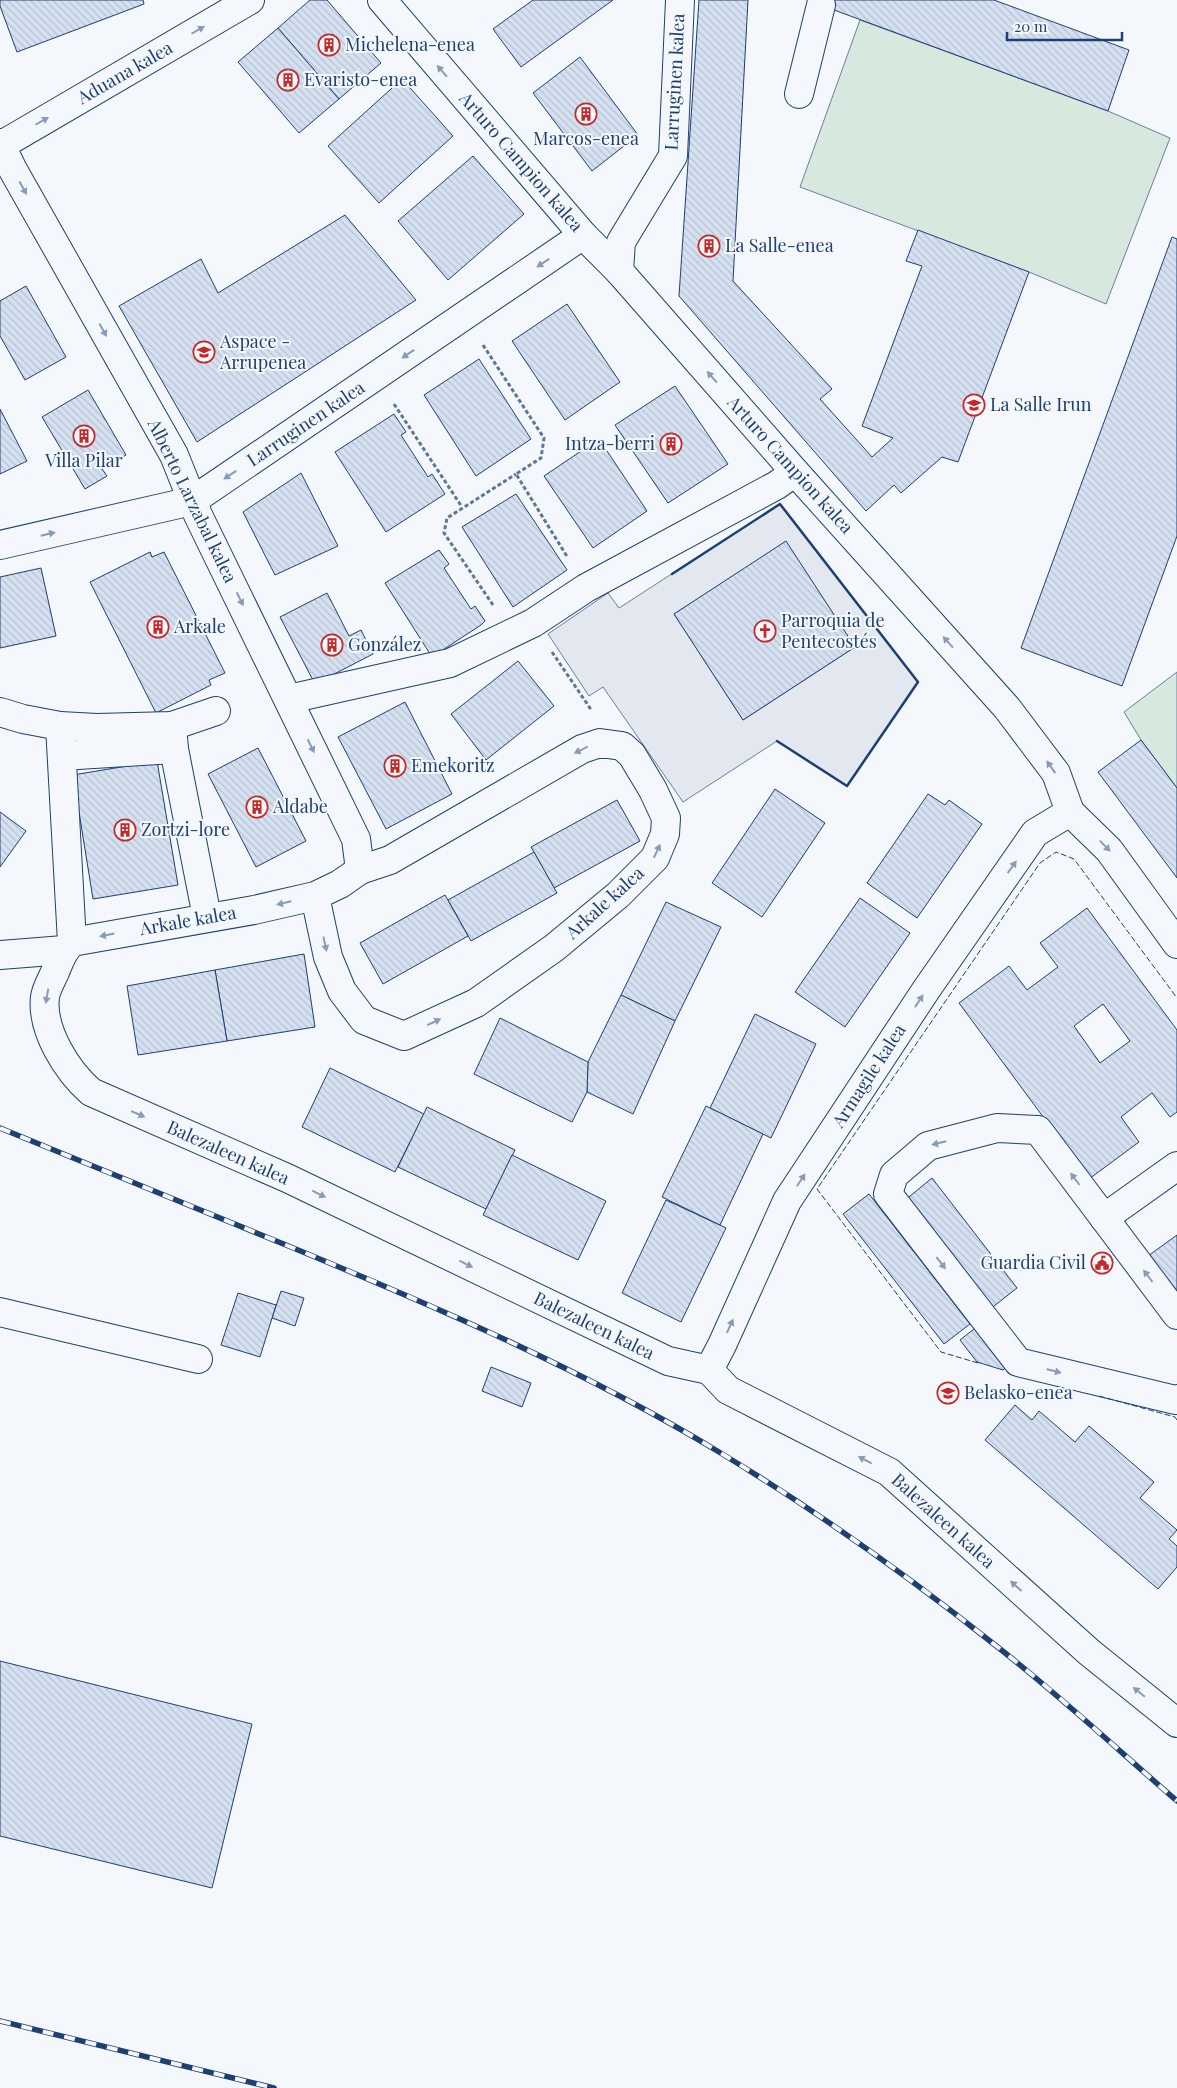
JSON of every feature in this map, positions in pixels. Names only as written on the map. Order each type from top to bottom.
[{"type":"street","name":"Aduana kalea","points":[[0,145],[250,0]]},
{"type":"street","name":"Arturo Campion kalea","points":[[382,0],[583,235],[619,271],[795,472],[1007,708],[1056,773],[1070,812],[1109,850],[1177,944]]},
{"type":"street","name":"Larruginen kalea","points":[[619,271],[621,242],[673,156],[680,0]]},
{"type":"street","points":[[799,94],[820,5]]},
{"type":"street","name":"Alberto Larzabal kalea","points":[[0,145],[174,455],[192,501],[356,839],[360,870]]},
{"type":"street","name":"Larruginen kalea","points":[[0,545],[192,501],[583,235]]},
{"type":"street","points":[[289,699],[450,663],[533,623],[586,588],[777,485],[795,472]]},
{"type":"street","points":[[62,756],[173,738],[216,711]]},
{"type":"street","points":[[12,716],[60,726],[97,728],[173,738]]},
{"type":"street","points":[[60,726],[68,946]]},
{"type":"street","points":[[173,738],[207,917]]},
{"type":"street","name":"Arkale kalea","points":[[0,955],[68,946],[207,917],[254,910],[315,896],[340,884],[360,870],[390,860],[582,749],[600,742],[622,746],[632,755],[653,790],[666,818],[665,834],[655,858],[618,895],[554,948],[476,1003],[404,1036],[364,1020],[342,991],[328,957],[315,896]]},
{"type":"street","name":"Armagile kalea","points":[[709,1370],[787,1201],[926,990],[1035,833],[1070,812]]},
{"type":"street","name":"Balezaleen kalea","points":[[68,946],[45,997],[47,1020],[57,1050],[77,1079],[91,1092],[287,1178],[668,1361],[709,1370],[728,1390],[889,1472],[1089,1652],[1177,1723]]},
{"type":"street","points":[[1177,1315],[1038,1130],[997,1128],[928,1146],[894,1175],[888,1194],[1018,1362],[1177,1399]]},
{"type":"street","points":[[1104,1218],[1177,1166]]},
{"type":"street","points":[[0,1312],[198,1360]]},
{"type":"path","points":[[482,344],[544,438],[541,458],[447,518],[444,534],[495,607]]},
{"type":"path","points":[[393,404],[462,507]]},
{"type":"path","points":[[516,474],[568,558]]},
{"type":"path","points":[[568,677],[583,699]]},
{"type":"shaded area","points":[[860,20],[1108,111],[1170,138],[1106,304],[1029,272],[800,187]]},
{"type":"shaded area","points":[[780,504],[918,682],[847,786],[777,741],[683,802],[603,687],[589,696],[548,634],[608,593],[619,608]],"holes":[[[786,542],[855,647],[743,720],[674,614]]]},
{"type":"shaded area","points":[[1177,672],[1177,788],[1141,740],[1124,712]]},
{"type":"building","points":[[0,0],[143,0],[144,4],[17,52],[0,6]]},
{"type":"building","name":"Michelena-enea","points":[[310,0],[327,0],[381,63],[339,99],[278,28]]},
{"type":"building","points":[[533,0],[613,0],[521,67],[493,29]]},
{"type":"building","name":"La Salle-enea","points":[[699,0],[748,0],[733,281],[832,389],[820,399],[872,457],[893,438],[862,426],[922,266],[906,261],[918,230],[1029,272],[958,462],[942,457],[901,493],[894,485],[866,511],[679,296]]},
{"type":"building","points":[[807,0],[994,0],[1129,50],[1108,111]]},
{"type":"building","name":"Evaristo-enea","points":[[278,28],[339,99],[299,133],[238,62]]},
{"type":"building","name":"Marcos-enea","points":[[580,57],[638,135],[592,171],[533,93]]},
{"type":"building","points":[[402,79],[453,136],[379,203],[328,146]]},
{"type":"building","points":[[473,156],[524,214],[448,280],[398,221]]},
{"type":"building","points":[[345,215],[416,300],[197,442],[119,306],[201,259],[218,293]]},
{"type":"building","points":[[1172,237],[1177,239],[1177,536],[1122,686],[1021,648]]},
{"type":"building","points":[[26,286],[66,357],[25,380],[0,336],[0,301]]},
{"type":"building","points":[[567,304],[620,382],[565,420],[512,341]]},
{"type":"building","points":[[479,359],[531,439],[476,476],[424,395]]},
{"type":"building","name":"Intza-berri","points":[[675,386],[728,464],[668,503],[615,425]]},
{"type":"building","name":"Villa Pilar","points":[[88,390],[126,455],[102,469],[107,476],[85,489],[42,417]]},
{"type":"building","points":[[0,409],[27,461],[0,474]]},
{"type":"building","points":[[394,414],[406,432],[401,435],[428,477],[432,474],[445,494],[386,532],[335,452]]},
{"type":"building","points":[[599,439],[647,511],[593,548],[544,476]]},
{"type":"building","points":[[301,473],[338,546],[275,575],[243,512]]},
{"type":"building","points":[[516,494],[567,570],[513,607],[462,527]]},
{"type":"building","name":"Parroquia de Pentecostés","points":[[786,541],[855,647],[743,720],[674,614]]},
{"type":"building","points":[[439,550],[449,564],[444,568],[471,609],[475,606],[485,621],[432,657],[385,583]]},
{"type":"building","name":"Arkale","points":[[150,552],[152,557],[164,552],[225,673],[209,680],[211,685],[156,713],[90,582]]},
{"type":"building","points":[[41,568],[56,636],[0,648],[0,577]]},
{"type":"building","name":"González","points":[[327,593],[349,636],[361,630],[373,654],[315,684],[280,617]]},
{"type":"building","points":[[518,661],[554,706],[486,760],[451,714]]},
{"type":"building","name":"Emekoritz","points":[[405,702],[452,794],[386,829],[338,737]]},
{"type":"building","points":[[1141,740],[1177,788],[1177,878],[1098,772]]},
{"type":"building","name":"Aldabe","points":[[258,748],[306,841],[256,867],[208,774]]},
{"type":"building","name":"Zortzi-lore","points":[[157,761],[178,885],[93,899],[73,775]]},
{"type":"building","points":[[775,789],[825,823],[762,917],[712,883]]},
{"type":"building","points":[[928,794],[945,805],[949,800],[982,824],[917,918],[867,883]]},
{"type":"building","points":[[617,800],[640,841],[554,888],[531,847]]},
{"type":"building","points":[[0,812],[26,831],[0,867]]},
{"type":"building","points":[[534,852],[557,893],[471,941],[448,900]]},
{"type":"building","points":[[445,895],[468,936],[383,984],[360,943]]},
{"type":"building","points":[[860,898],[910,933],[845,1027],[795,992]]},
{"type":"building","points":[[666,902],[721,927],[675,1021],[621,995]]},
{"type":"building","points":[[1087,908],[1177,1030],[1177,1112],[1170,1117],[1152,1093],[1121,1117],[1139,1142],[1089,1179],[959,1003],[1009,966],[1027,990],[1058,967],[1040,943]],"holes":[[[1103,1004],[1130,1041],[1100,1063],[1074,1026]]]},
{"type":"building","points":[[304,954],[315,1027],[227,1041],[215,970]]},
{"type":"building","points":[[215,970],[227,1041],[138,1055],[127,986]]},
{"type":"building","points":[[621,995],[675,1021],[633,1114],[587,1092],[588,1062]]},
{"type":"building","points":[[755,1014],[816,1044],[771,1138],[710,1108]]},
{"type":"building","points":[[500,1018],[588,1062],[587,1092],[572,1122],[474,1074]]},
{"type":"building","points":[[330,1068],[424,1114],[395,1172],[302,1127]]},
{"type":"building","points":[[706,1106],[763,1134],[720,1225],[662,1197]]},
{"type":"building","points":[[427,1107],[515,1150],[486,1209],[398,1167]]},
{"type":"building","points":[[512,1155],[606,1201],[578,1260],[483,1215]]},
{"type":"building","points":[[932,1178],[1017,1288],[989,1310],[904,1201]]},
{"type":"building","points":[[869,1194],[970,1324],[944,1344],[843,1214]]},
{"type":"building","points":[[666,1200],[726,1228],[681,1322],[622,1293]]},
{"type":"building","points":[[1177,1235],[1177,1296],[1148,1256]]},
{"type":"building","points":[[281,1291],[304,1298],[295,1326],[272,1318]]},
{"type":"building","points":[[238,1293],[276,1305],[260,1357],[221,1345]]},
{"type":"building","points":[[979,1325],[1009,1365],[1003,1370],[977,1362],[960,1340]]},
{"type":"building","points":[[491,1367],[531,1383],[522,1407],[482,1391]]},
{"type":"building","points":[[1015,1405],[1032,1420],[1039,1411],[1075,1442],[1089,1426],[1154,1482],[1140,1498],[1177,1530],[1169,1539],[1177,1546],[1177,1567],[1158,1589],[985,1440]]},
{"type":"building","points":[[0,1661],[252,1724],[212,1888],[0,1836]]},
{"type":"railway","points":[[0,1128],[452,1315],[561,1366],[667,1422],[790,1497],[928,1593],[1042,1683],[1177,1801]]},
{"type":"railway","points":[[0,2021],[274,2088]]},
{"type":"fence","points":[[978,1363],[941,1352],[817,1189],[1040,863],[1056,852],[1074,859],[1177,998]]},
{"type":"fence","points":[[1099,1396],[1175,1417],[1177,1420]]},
{"type":"wall","points":[[672,574],[780,504],[918,682],[847,786],[777,741]]},
{"type":"place","name":"Michelena-enea","points":[[329,45]]},
{"type":"place","name":"Evaristo-enea","points":[[288,80]]},
{"type":"place","name":"Marcos-enea","points":[[586,114]]},
{"type":"place","name":"La Salle-enea","points":[[709,246]]},
{"type":"place","name":"Aspace - Arrupenea","points":[[204,352]]},
{"type":"place","name":"La Salle Irun","points":[[974,405]]},
{"type":"place","name":"Villa Pilar","points":[[84,436]]},
{"type":"place","name":"Intza-berri","points":[[671,444]]},
{"type":"place","name":"Arkale","points":[[158,627]]},
{"type":"place","name":"Parroquia de Pentecostés","points":[[765,631]]},
{"type":"place","name":"González","points":[[332,645]]},
{"type":"place","name":"Emekoritz","points":[[395,766]]},
{"type":"place","name":"Aldabe","points":[[257,807]]},
{"type":"place","name":"Zortzi-lore","points":[[125,830]]},
{"type":"place","name":"Guardia Civil","points":[[1102,1263]]},
{"type":"place","name":"Belasko-enea","points":[[948,1393]]}]
